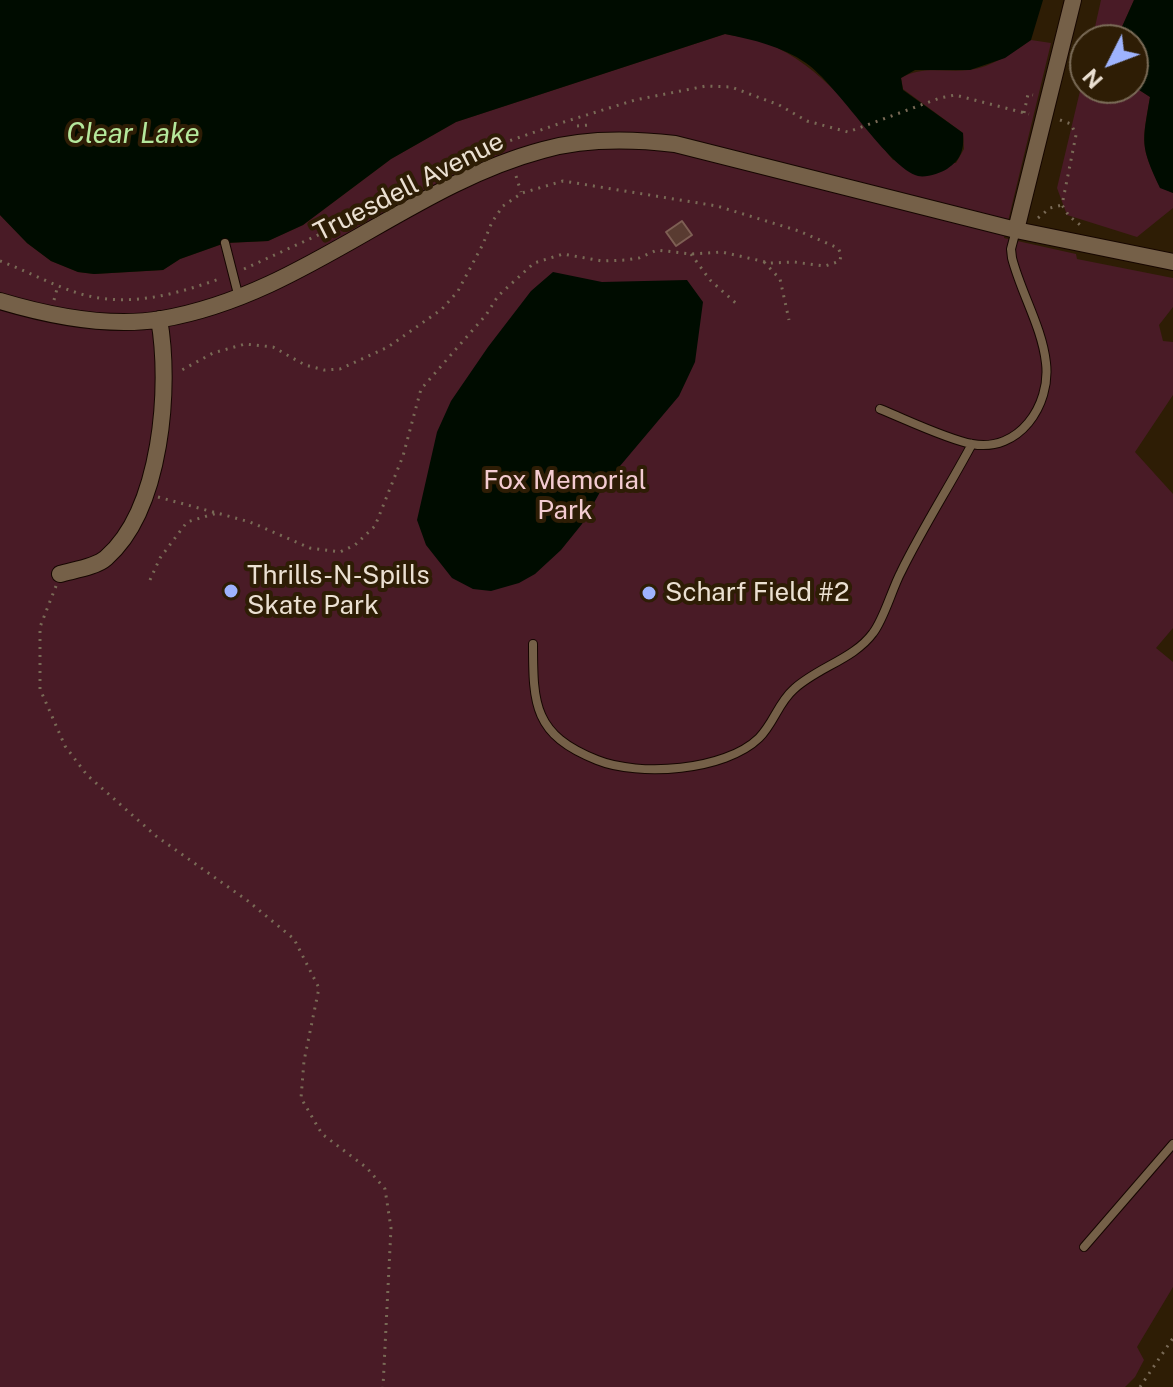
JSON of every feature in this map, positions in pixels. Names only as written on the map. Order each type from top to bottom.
[{"type":"street","points":[[1016,230],[1073,0]]},
{"type":"street","name":"Truesdell Avenue","points":[[0,301],[50,314],[92,320],[159,319],[239,299],[464,181],[533,153],[585,142],[642,140],[675,144],[1016,230],[1173,262]]},
{"type":"street","points":[[60,574],[104,560],[134,521],[145,494],[153,465],[166,384],[159,319]]},
{"type":"lane","points":[[880,409],[972,444],[995,444],[1015,435],[1031,422],[1039,409],[1047,382],[1046,361],[1012,258],[1016,230]]},
{"type":"lane","points":[[225,243],[239,299]]},
{"type":"lane","points":[[533,644],[536,704],[544,723],[559,740],[576,752],[608,765],[653,770],[722,761],[737,755],[759,738],[793,690],[816,671],[863,645],[876,630],[902,569],[972,444]]},
{"type":"lane","points":[[1084,1247],[1173,1144]]},
{"type":"path","points":[[848,132],[955,95],[1066,122],[1074,128],[1076,135],[1062,205],[1074,221],[1088,231]]},
{"type":"path","points":[[424,168],[429,179]]},
{"type":"path","points":[[145,494],[250,522],[310,548],[340,552],[355,545],[375,526],[403,456],[421,389],[486,315],[498,296],[534,263],[563,254],[602,261],[639,258],[657,250],[691,254],[722,252],[764,262],[825,266],[840,261],[841,254],[838,248],[799,231],[717,206],[563,181],[522,193],[503,206],[458,291],[442,309],[388,347],[340,369],[324,370],[305,365],[273,347],[245,344],[203,358],[172,375],[166,384]]},
{"type":"path","points":[[1016,230],[1034,222],[1050,208],[1062,205]]},
{"type":"path","points":[[691,254],[710,280],[739,306]]},
{"type":"path","points":[[764,262],[780,279],[789,320]]},
{"type":"path","points":[[150,580],[160,558],[187,522],[217,513]]},
{"type":"path","points":[[60,574],[40,627],[40,689],[65,746],[87,775],[156,836],[248,901],[294,939],[319,988],[304,1061],[301,1098],[322,1134],[367,1168],[385,1189],[391,1228],[383,1387]]},
{"type":"path","points":[[1140,1387],[1173,1338]]},
{"type":"green space","points":[[1101,0],[1134,0],[1123,24],[1096,24]]},
{"type":"green space","name":"Fox Memorial Park","points":[[725,34],[767,43],[805,65],[837,93],[893,160],[956,163],[964,149],[963,133],[903,89],[901,78],[918,72],[960,71],[986,66],[1031,40],[1051,43],[1004,238],[1076,254],[1077,259],[1173,278],[1173,307],[1159,325],[1163,341],[1173,342],[1173,395],[1135,452],[1173,494],[1173,628],[1156,648],[1173,662],[1173,1287],[1137,1347],[1144,1360],[1135,1377],[1125,1387],[0,1387],[0,215],[27,243],[51,261],[78,272],[163,270],[180,259],[225,243],[268,241],[303,225],[391,159],[456,122]]},
{"type":"green space","points":[[1077,104],[1149,104],[1144,144],[1160,187],[1173,193],[1173,208],[1137,237],[1067,215],[1057,188]]},
{"type":"water","name":"Clear Lake","points":[[0,0],[1043,0],[1031,40],[1005,58],[970,70],[915,70],[901,78],[903,90],[963,133],[959,157],[947,169],[933,175],[918,176],[906,170],[806,63],[777,48],[725,34],[456,122],[391,159],[303,225],[268,241],[225,243],[180,259],[163,270],[94,274],[78,272],[51,261],[27,243],[0,215]]},
{"type":"water","points":[[1134,0],[1173,0],[1173,193],[1160,188],[1144,144],[1150,97],[1149,24],[1123,24]]},
{"type":"water","points":[[553,272],[602,282],[687,280],[703,302],[695,362],[679,396],[604,485],[582,524],[561,550],[535,574],[519,583],[491,591],[473,589],[452,578],[426,545],[417,520],[437,432],[451,401],[488,347],[531,291]]},
{"type":"building","points":[[682,221],[692,235],[676,246],[666,232]]},
{"type":"place","name":"Thrills-N-Spills Skate Park","points":[[231,591]]},
{"type":"place","name":"Scharf Field #2","points":[[649,593]]}]
